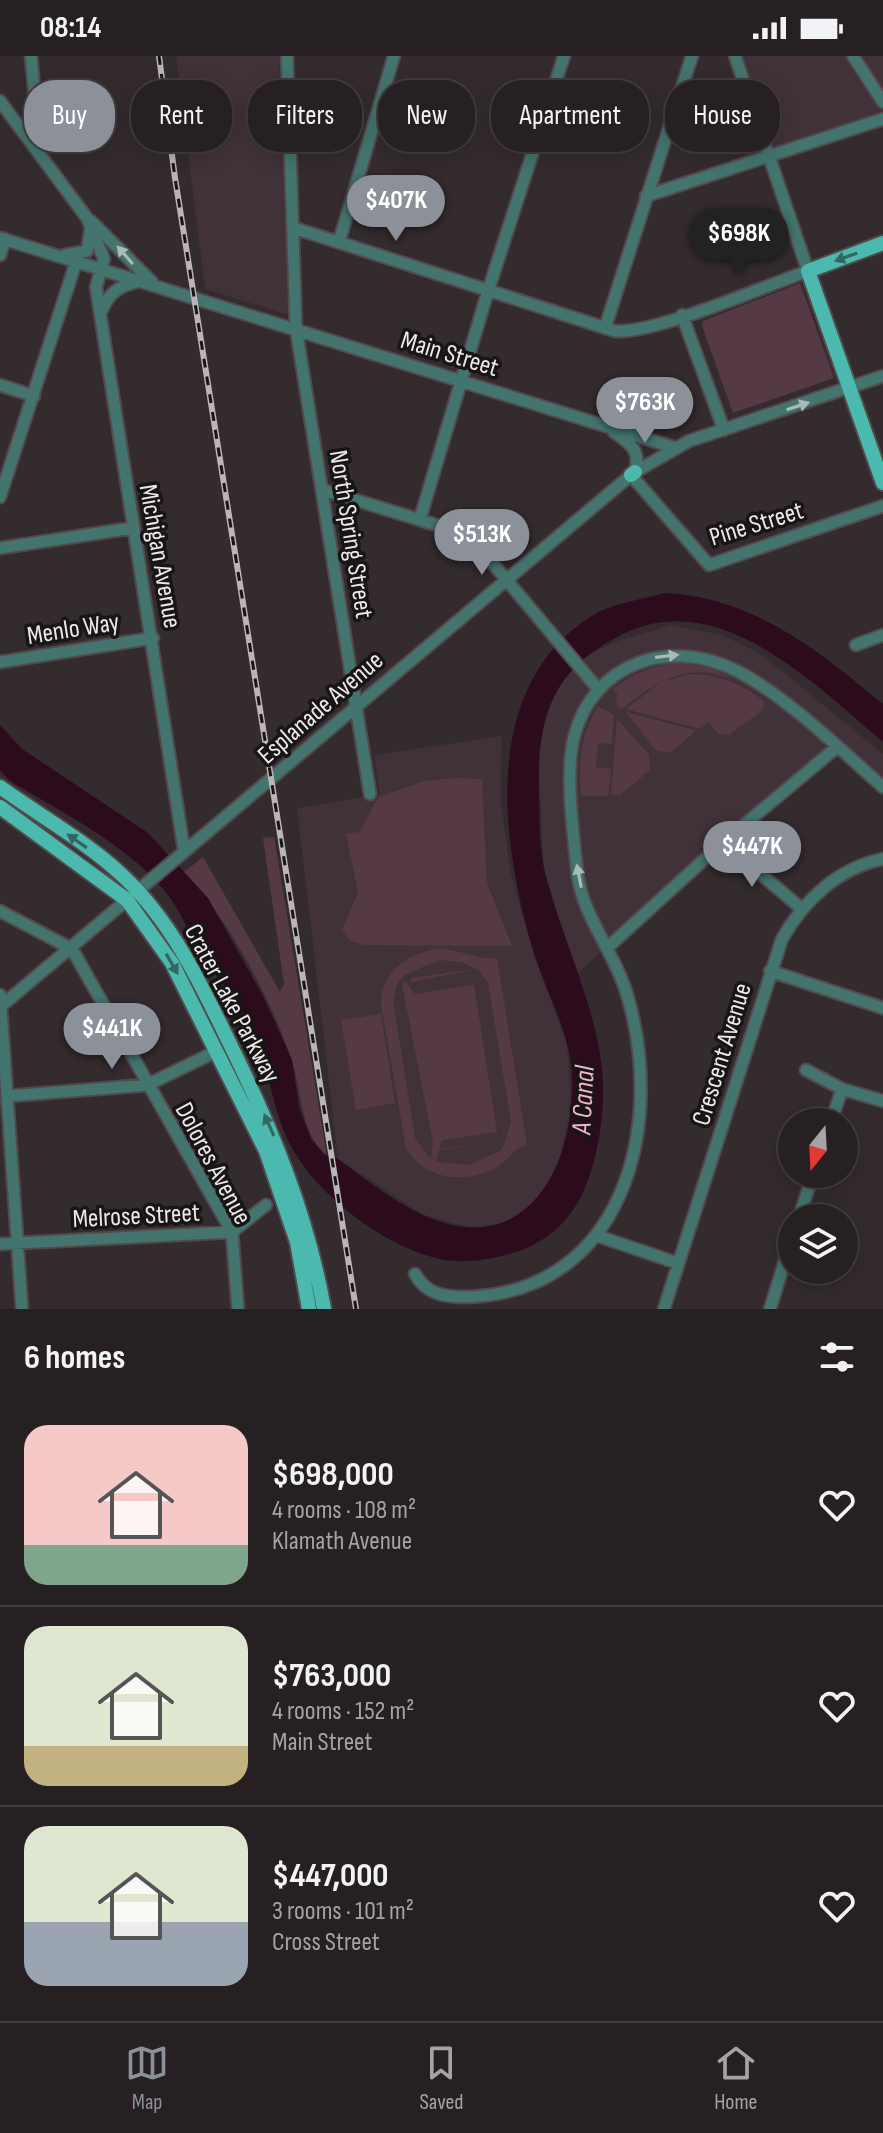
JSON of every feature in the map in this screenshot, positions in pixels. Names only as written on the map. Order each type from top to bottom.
[{"type":"main road","points":[[883,243],[808,271],[883,483]]},
{"type":"main road","name":"Crater Lake Parkway","points":[[0,787],[108,862],[132,895],[172,963],[266,1151],[286,1203],[309,1308]]},
{"type":"main road","name":"Crater Lake Parkway","points":[[0,807],[132,895],[175,937],[279,1148],[307,1232],[324,1309]]},
{"type":"street","points":[[31,56],[40,153]]},
{"type":"street","name":"North Spring Street","points":[[287,56],[296,328],[370,794]]},
{"type":"street","points":[[339,242],[394,56]]},
{"type":"street","points":[[420,519],[488,291],[564,56]]},
{"type":"street","points":[[605,328],[692,56]]},
{"type":"street","points":[[294,228],[605,328],[626,332],[808,271],[735,56]]},
{"type":"street","points":[[853,56],[883,102]]},
{"type":"street","points":[[0,101],[87,218],[122,251],[142,276],[165,290]]},
{"type":"street","points":[[646,196],[767,154],[883,119]]},
{"type":"street","points":[[56,256],[87,251],[91,237],[87,218]]},
{"type":"street","name":"Michigan Avenue","points":[[87,218],[104,259],[96,287],[184,850]]},
{"type":"street","points":[[0,255],[2,239]]},
{"type":"street","name":"Main Street","points":[[2,239],[462,379],[673,447]]},
{"type":"street","points":[[0,497],[76,262]]},
{"type":"street","points":[[102,310],[113,293],[124,285],[138,282]]},
{"type":"street","points":[[682,315],[724,430]]},
{"type":"street","points":[[673,447],[883,376]]},
{"type":"street","points":[[0,385],[34,396]]},
{"type":"street","points":[[604,425],[634,446],[639,459],[633,474]]},
{"type":"street","name":"Esplanade Avenue","points":[[0,1002],[72,949],[174,858],[357,708],[507,579],[633,474],[673,447]]},
{"type":"street","name":"Pine Street","points":[[633,474],[709,565],[883,506]]},
{"type":"street","points":[[323,490],[469,535],[598,689]]},
{"type":"street","points":[[0,548],[132,528]]},
{"type":"street","points":[[856,645],[883,635]]},
{"type":"street","name":"Menlo Way","points":[[0,662],[153,638]]},
{"type":"street","points":[[415,1274],[422,1287],[438,1295],[493,1296],[520,1290],[573,1260],[598,1236],[626,1177],[640,1107],[640,1053],[628,995],[591,920],[577,874],[573,817],[573,740],[585,706],[598,689],[627,667],[668,654],[711,659],[739,672],[837,747],[883,787]]},
{"type":"street","points":[[607,948],[723,842],[837,747]]},
{"type":"street","points":[[723,842],[802,909]]},
{"type":"street","name":"Crescent Avenue","points":[[664,1309],[782,939],[802,909],[844,873],[883,859]]},
{"type":"street","points":[[0,911],[72,949]]},
{"type":"street","name":"Dolores Avenue","points":[[72,949],[232,1232],[238,1309]]},
{"type":"street","points":[[770,971],[883,1008]]},
{"type":"street","points":[[0,1002],[22,1309]]},
{"type":"street","points":[[8,1096],[147,1085],[217,1051]]},
{"type":"street","points":[[806,1070],[842,1089],[883,1101]]},
{"type":"street","points":[[836,1108],[842,1089]]},
{"type":"street","name":"Melrose Street","points":[[0,1244],[232,1232],[266,1205]]},
{"type":"street","points":[[598,1236],[677,1263]]},
{"type":"street","points":[[770,1309],[778,1283]]},
{"type":"shaded area","points":[[176,56],[279,56],[280,80],[248,80],[248,152],[282,152],[288,315],[205,289],[188,152],[232,152],[232,80],[179,80]]},
{"type":"shaded area","points":[[735,56],[883,56],[883,119],[780,150],[780,80],[743,80]]},
{"type":"shaded area","points":[[800,283],[834,378],[733,413],[702,326],[703,321]]},
{"type":"shaded area","points":[[671,625],[722,635],[755,651],[781,670],[883,754],[883,781],[836,741],[764,800],[577,974],[544,872],[538,752],[544,719],[563,678],[586,655],[618,641]]},
{"type":"shaded area","points":[[677,663],[713,668],[742,685],[709,673],[679,675],[650,688],[622,709],[616,704],[617,693],[613,689],[620,683],[643,671]]},
{"type":"shaded area","points":[[689,674],[720,678],[739,685],[764,701],[763,710],[729,735],[719,734],[708,722],[700,729],[626,709],[661,682]]},
{"type":"shaded area","points":[[598,706],[614,715],[612,744],[598,743],[596,767],[611,769],[608,796],[581,796],[582,750],[587,728]]},
{"type":"shaded area","points":[[626,712],[696,731],[670,753],[655,750]]},
{"type":"shaded area","points":[[617,719],[649,755],[650,770],[620,795],[611,795]]},
{"type":"shaded area","points":[[502,736],[501,804],[511,875],[533,951],[567,1045],[571,1105],[559,1164],[536,1201],[503,1224],[468,1227],[424,1215],[338,1159],[297,808],[380,794],[374,755]]},
{"type":"shaded area","points":[[482,779],[487,883],[512,946],[364,945],[351,941],[342,931],[358,892],[346,834],[359,832],[379,797],[424,781]]},
{"type":"shaded area","points":[[274,837],[325,1155],[310,1132],[291,1058],[260,985],[232,935],[184,872],[203,857],[280,992],[284,984],[263,838]]},
{"type":"shaded area","points":[[445,949],[497,958],[527,1145],[485,1173],[459,1177],[435,1173],[423,1167],[406,1148],[381,1005],[382,993],[397,966],[426,951]],"holes":[[[439,960],[461,962],[477,969],[411,978],[411,982],[478,969],[488,983],[511,1122],[502,1150],[469,1165],[436,1162],[439,1150],[495,1142],[439,1149],[442,1140],[497,1132],[474,985],[415,994],[406,982],[402,984],[433,1142],[431,1159],[415,1138],[393,1001],[397,984],[404,975]]]},
{"type":"shaded area","points":[[381,1014],[395,1103],[356,1110],[341,1020]]},
{"type":"water","name":"A Canal","points":[[665,593],[727,604],[808,646],[883,704],[883,742],[797,670],[764,649],[730,632],[696,623],[661,622],[625,633],[599,647],[579,663],[564,681],[545,721],[539,770],[540,828],[546,876],[591,1014],[601,1061],[601,1127],[594,1160],[584,1190],[571,1213],[542,1240],[506,1255],[476,1260],[445,1260],[423,1254],[400,1245],[355,1217],[316,1181],[301,1162],[283,1129],[259,1047],[248,1022],[166,892],[132,858],[9,780],[0,770],[0,725],[22,749],[148,833],[208,898],[264,998],[292,1060],[299,1107],[311,1139],[325,1155],[338,1159],[392,1198],[437,1221],[484,1227],[511,1219],[533,1202],[549,1180],[569,1123],[572,1093],[568,1049],[533,950],[513,862],[508,816],[508,770],[515,725],[530,684],[555,647],[598,612]]},
{"type":"railway","points":[[159,56],[175,178],[356,1309]]}]
